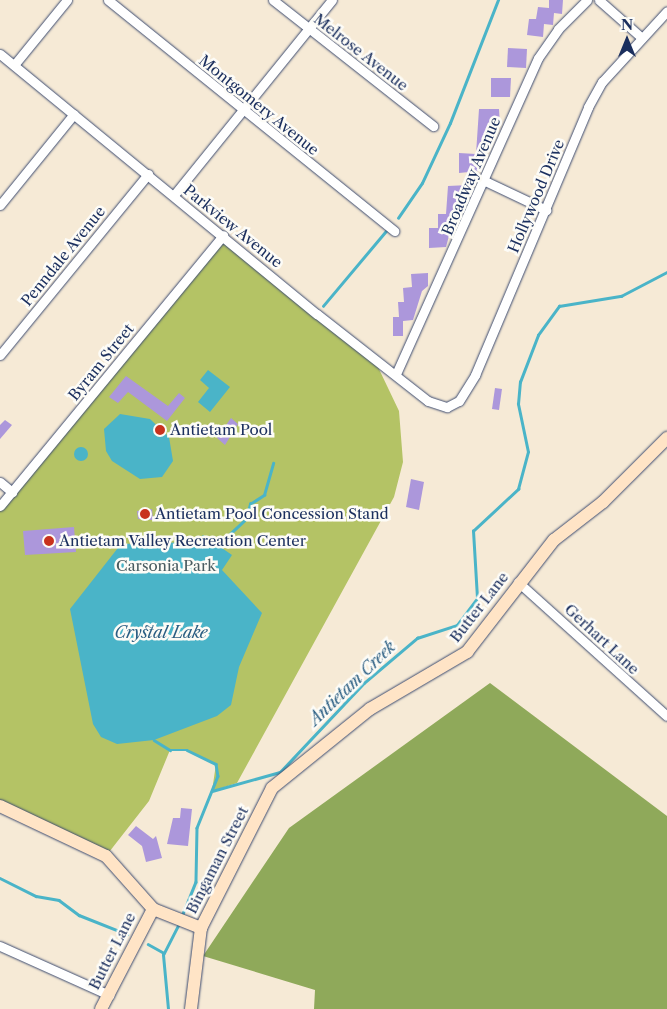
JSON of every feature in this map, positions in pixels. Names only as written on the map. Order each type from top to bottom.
[{"type":"street","points":[[14,65],[67,0]]},
{"type":"street","name":"Montgomery Avenue","points":[[108,0],[394,231]]},
{"type":"street","name":"Melrose Avenue","points":[[273,0],[433,126]]},
{"type":"street","points":[[174,195],[332,0]]},
{"type":"street","name":"Broadway Avenue","points":[[396,374],[485,181],[538,58],[558,29],[587,0]]},
{"type":"street","points":[[599,0],[642,38]]},
{"type":"street","name":"Hollywood Drive","points":[[453,406],[475,375],[588,107],[602,82],[667,10]]},
{"type":"street","name":"Parkview Avenue","points":[[0,55],[428,401],[453,406]]},
{"type":"street","points":[[0,206],[74,114]]},
{"type":"street","name":"Penndale Avenue","points":[[0,356],[148,174]]},
{"type":"street","points":[[485,181],[546,210]]},
{"type":"street","name":"Byram Street","points":[[0,506],[223,234]]},
{"type":"street","name":"Butter Lane","points":[[272,788],[370,709],[467,652],[518,582],[554,540],[603,502],[667,438]]},
{"type":"street","points":[[0,482],[12,492]]},
{"type":"street","name":"Gerhart Lane","points":[[518,582],[667,716]]},
{"type":"street","name":"Bingaman Street","points":[[191,1009],[201,928],[272,788]]},
{"type":"street","points":[[0,806],[106,856],[153,909],[201,928]]},
{"type":"street","name":"Butter Lane","points":[[100,1009],[153,909]]},
{"type":"street","points":[[0,946],[109,995]]},
{"type":"green space","name":"Carsonia Park","points":[[223,235],[378,367],[399,411],[403,462],[394,497],[237,783],[212,791],[216,764],[187,750],[170,750],[149,801],[106,856],[0,807],[0,506]]},
{"type":"green space","points":[[490,683],[667,816],[667,1009],[314,1009],[315,990],[203,956],[289,828]]},
{"type":"water","points":[[208,370],[230,387],[210,412],[198,402],[209,388],[200,380]]},
{"type":"water","points":[[120,414],[150,419],[169,437],[173,461],[162,477],[140,479],[112,461],[106,451],[104,429]]},
{"type":"water","points":[[78,447],[84,447],[88,454],[84,461],[78,461],[74,457],[74,451]]},
{"type":"water","name":"Crystal Lake","points":[[203,535],[232,555],[222,570],[262,613],[239,667],[231,705],[217,716],[154,740],[117,744],[101,737],[93,724],[70,609],[121,544],[196,542]]},
{"type":"building","points":[[549,0],[563,0],[562,14],[554,13],[553,25],[544,24],[543,37],[527,35],[529,19],[536,19],[538,7],[549,8]]},
{"type":"building","points":[[508,48],[527,49],[526,68],[507,67]]},
{"type":"building","points":[[491,78],[511,78],[510,97],[491,97]]},
{"type":"building","points":[[479,109],[499,109],[500,126],[491,128],[492,143],[485,143],[484,158],[478,158],[479,171],[459,173],[459,153],[476,154]]},
{"type":"building","points":[[469,185],[470,194],[460,217],[454,217],[446,247],[429,248],[429,228],[438,228],[438,214],[446,214],[448,186]]},
{"type":"building","points":[[428,273],[428,286],[422,291],[413,320],[403,321],[403,336],[393,336],[393,317],[399,317],[398,302],[404,302],[403,288],[412,287],[411,274]]},
{"type":"building","points":[[126,376],[168,406],[179,393],[185,398],[167,421],[128,392],[118,403],[109,397]]},
{"type":"building","points":[[495,388],[502,389],[499,410],[492,409]]},
{"type":"building","points":[[231,418],[238,424],[225,445],[217,438]]},
{"type":"building","points":[[5,420],[12,425],[0,439],[0,425]]},
{"type":"building","points":[[411,479],[424,482],[419,510],[406,507]]},
{"type":"building","name":"Antietam Pool Concession Stand","points":[[152,509],[153,520],[138,519],[137,511]]},
{"type":"building","name":"Antietam Valley Recreation Center","points":[[74,527],[76,552],[25,555],[23,531]]},
{"type":"building","points":[[181,808],[192,809],[188,846],[167,844],[173,818],[180,818]]},
{"type":"building","points":[[136,826],[153,839],[156,836],[162,858],[146,862],[142,846],[128,835]]},
{"type":"waterway","points":[[398,218],[422,183],[450,123],[498,0]]},
{"type":"waterway","points":[[323,306],[386,231]]},
{"type":"waterway","name":"Antietam Creek","points":[[212,791],[280,772],[364,683],[417,638],[457,625],[477,598],[473,531],[518,489],[528,452],[518,404],[520,382],[538,335],[559,306],[621,296],[667,272]]},
{"type":"waterway","points":[[218,545],[246,519],[250,504],[264,495],[273,463]]},
{"type":"waterway","name":"Antietam Creek","points":[[154,740],[170,750],[187,750],[216,764],[218,776],[197,828],[196,882],[182,917]]},
{"type":"waterway","points":[[0,878],[36,896],[59,900],[79,915],[127,934]]},
{"type":"waterway","name":"Antietam Creek","points":[[168,1009],[163,955],[178,925]]},
{"type":"waterway","points":[[148,944],[164,953]]},
{"type":"place","name":"Antietam Pool","points":[[160,430]]},
{"type":"place","name":"Antietam Pool Concession Stand","points":[[145,514]]},
{"type":"place","name":"Antietam Valley Recreation Center","points":[[49,541]]}]
